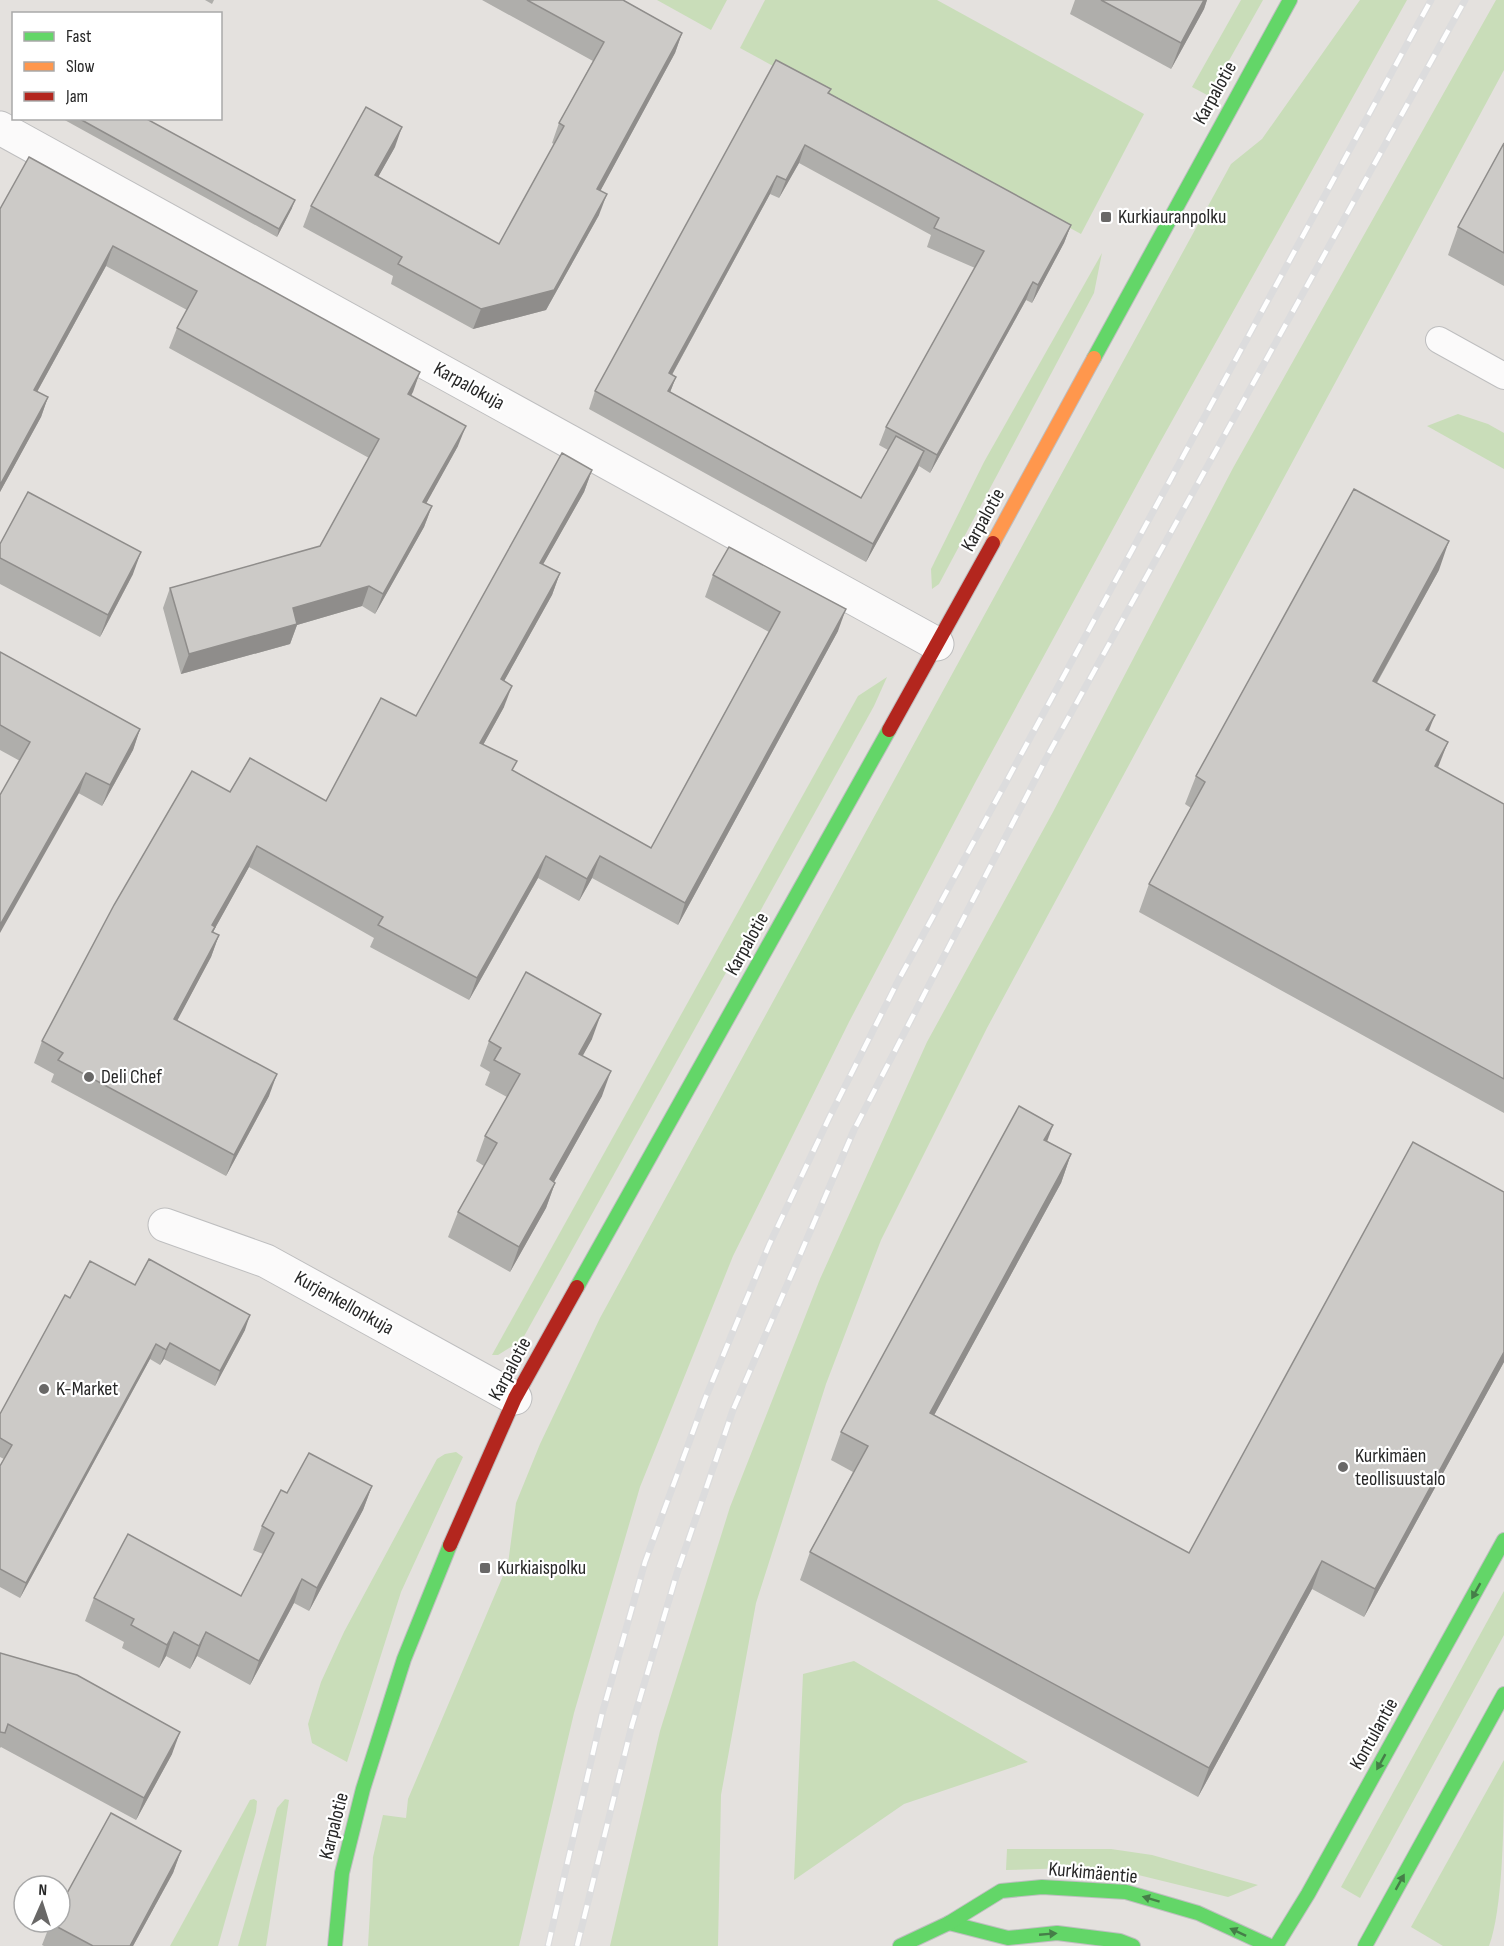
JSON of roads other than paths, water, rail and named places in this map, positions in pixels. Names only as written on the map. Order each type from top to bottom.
[{"type":"street","name":"Karpalotie","points":[[335,1946],[342,1873],[363,1789],[400,1670],[434,1580],[515,1398],[937,644],[1290,0]]},
{"type":"street","name":"Karpalokuja","points":[[0,128],[937,644]]},
{"type":"street","name":"Kurjenkellonkuja","points":[[165,1225],[266,1261],[515,1398]]},
{"type":"street","name":"Kontulantie","points":[[1276,1946],[1308,1894],[1504,1540]]},
{"type":"street","points":[[1365,1946],[1504,1694]]},
{"type":"street","name":"Kurkimäentie","points":[[900,1946],[949,1923],[1001,1891],[1071,1887],[1126,1892],[1198,1913],[1270,1946]]},
{"type":"street","points":[[949,1923],[1008,1938],[1058,1933],[1120,1941],[1133,1946]]},
{"type":"lane","points":[[1439,340],[1504,376]]},
{"type":"railway","points":[[548,1946],[602,1714],[645,1562],[705,1399],[769,1245],[829,1118],[898,981],[1431,0]]},
{"type":"railway","points":[[577,1946],[632,1725],[677,1573],[733,1410],[854,1130],[1050,751],[1465,0]]},
{"type":"place","name":"Kurkiauranpolku","points":[[1106,217]]},
{"type":"place","name":"Deli Chef","points":[[89,1077]]},
{"type":"place","name":"K-Market","points":[[44,1389]]},
{"type":"place","name":"Kurkimäen teollisuustalo","points":[[1343,1467]]},
{"type":"place","name":"Kurkiaispolku","points":[[485,1568]]}]
